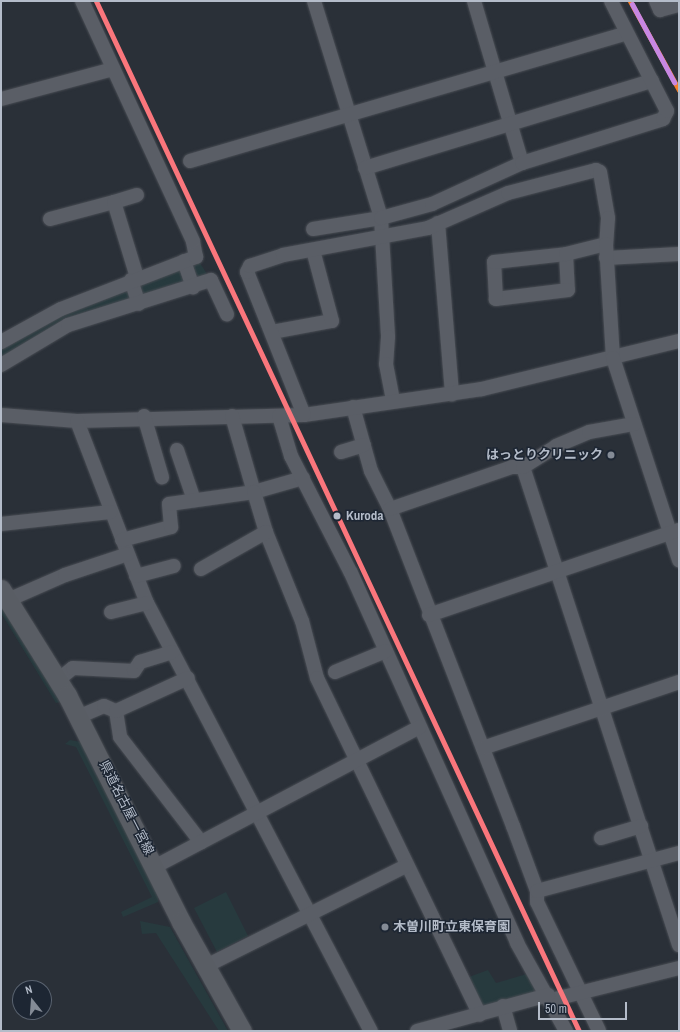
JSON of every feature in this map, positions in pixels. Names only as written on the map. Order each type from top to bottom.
[{"type":"main road","name":"県道名古屋一宮線","points":[[5,595],[58,680],[78,716],[206,966],[242,1031]]},
{"type":"street","points":[[1,342],[61,309],[134,278],[196,257],[193,241],[82,1]]},
{"type":"street","points":[[314,1],[364,168],[381,218],[384,238],[388,337],[386,364],[393,401]]},
{"type":"street","points":[[474,1],[512,124],[522,163]]},
{"type":"street","points":[[313,229],[381,218],[432,204],[522,163],[663,119],[667,111],[611,1]]},
{"type":"street","points":[[656,1],[660,10],[679,5]]},
{"type":"street","points":[[190,161],[349,116],[627,33]]},
{"type":"street","points":[[1,99],[113,69]]},
{"type":"street","points":[[364,168],[652,81]]},
{"type":"street","points":[[304,415],[247,272],[260,262],[313,250],[384,238],[438,223],[508,193],[596,170],[600,172],[608,218],[606,250],[613,358],[634,424],[674,532],[679,560]]},
{"type":"street","points":[[50,219],[137,195]]},
{"type":"street","points":[[114,202],[134,278],[139,304]]},
{"type":"street","points":[[438,223],[452,394]]},
{"type":"street","points":[[272,332],[332,321],[313,250]]},
{"type":"street","points":[[566,254],[568,290],[496,299],[494,262],[566,254],[606,250],[679,254]]},
{"type":"street","points":[[184,261],[193,287]]},
{"type":"street","points":[[1,365],[68,325],[139,304],[211,280],[227,314]]},
{"type":"street","points":[[61,309],[68,325]]},
{"type":"street","points":[[1,415],[77,421],[144,416],[304,415],[393,401],[452,394],[613,358],[679,341]]},
{"type":"street","points":[[353,407],[371,471],[390,509],[429,616],[483,748],[537,891],[537,902],[599,1031]]},
{"type":"street","points":[[144,416],[162,477]]},
{"type":"street","points":[[232,416],[266,532],[302,621],[316,678],[406,866],[480,1015]]},
{"type":"street","points":[[279,416],[291,456],[386,651],[517,943],[550,998],[566,1031]]},
{"type":"street","points":[[77,421],[110,512],[147,603],[188,678],[371,1031]]},
{"type":"street","points":[[390,509],[512,467],[523,467],[556,446],[589,432],[634,424]]},
{"type":"street","points":[[342,452],[364,445]]},
{"type":"street","points":[[177,450],[194,500]]},
{"type":"street","points":[[523,467],[679,945]]},
{"type":"street","points":[[122,540],[171,527],[169,504],[254,492],[303,478]]},
{"type":"street","points":[[1,524],[110,512]]},
{"type":"street","points":[[201,568],[266,532]]},
{"type":"street","points":[[429,616],[674,532]]},
{"type":"street","points":[[5,595],[128,554]]},
{"type":"street","points":[[136,576],[174,566]]},
{"type":"street","points":[[112,612],[147,603]]},
{"type":"street","points":[[335,672],[386,651]]},
{"type":"street","points":[[58,680],[72,668],[134,671],[140,662],[173,652]]},
{"type":"street","points":[[78,716],[104,706],[116,711],[188,678]]},
{"type":"street","points":[[483,748],[679,682]]},
{"type":"street","points":[[116,711],[120,737],[201,842]]},
{"type":"street","points":[[156,866],[257,810],[420,726]]},
{"type":"street","points":[[601,838],[641,826]]},
{"type":"street","points":[[537,891],[679,853]]},
{"type":"street","points":[[206,966],[406,866]]},
{"type":"street","points":[[421,1030],[480,1015],[503,1006],[550,998],[679,968]]},
{"type":"street","points":[[503,1006],[510,1031]]},
{"type":"green space","points":[[196,257],[211,280],[68,325],[1,366],[1,342]]},
{"type":"green space","points":[[1,605],[61,702],[56,703],[1,613]]},
{"type":"green space","points":[[70,740],[81,742],[158,893],[158,902],[123,917],[121,912],[152,897],[76,747],[65,744]]},
{"type":"green space","points":[[226,892],[248,936],[217,952],[194,908]]},
{"type":"green space","points":[[140,921],[170,927],[228,1031],[219,1031],[156,933],[142,934]]},
{"type":"green space","points":[[488,970],[496,983],[530,973],[542,997],[483,1014],[469,977]]},
{"type":"transit line","points":[[96,1],[579,1031]]},
{"type":"transit line","points":[[630,1],[679,90]]},
{"type":"transit line","points":[[632,4],[674,82]]},
{"type":"place","name":"はっとりクリニック","points":[[611,455]]},
{"type":"place","name":"Kuroda","points":[[337,516]]},
{"type":"place","name":"木曽川町立東保育園","points":[[385,927]]}]
